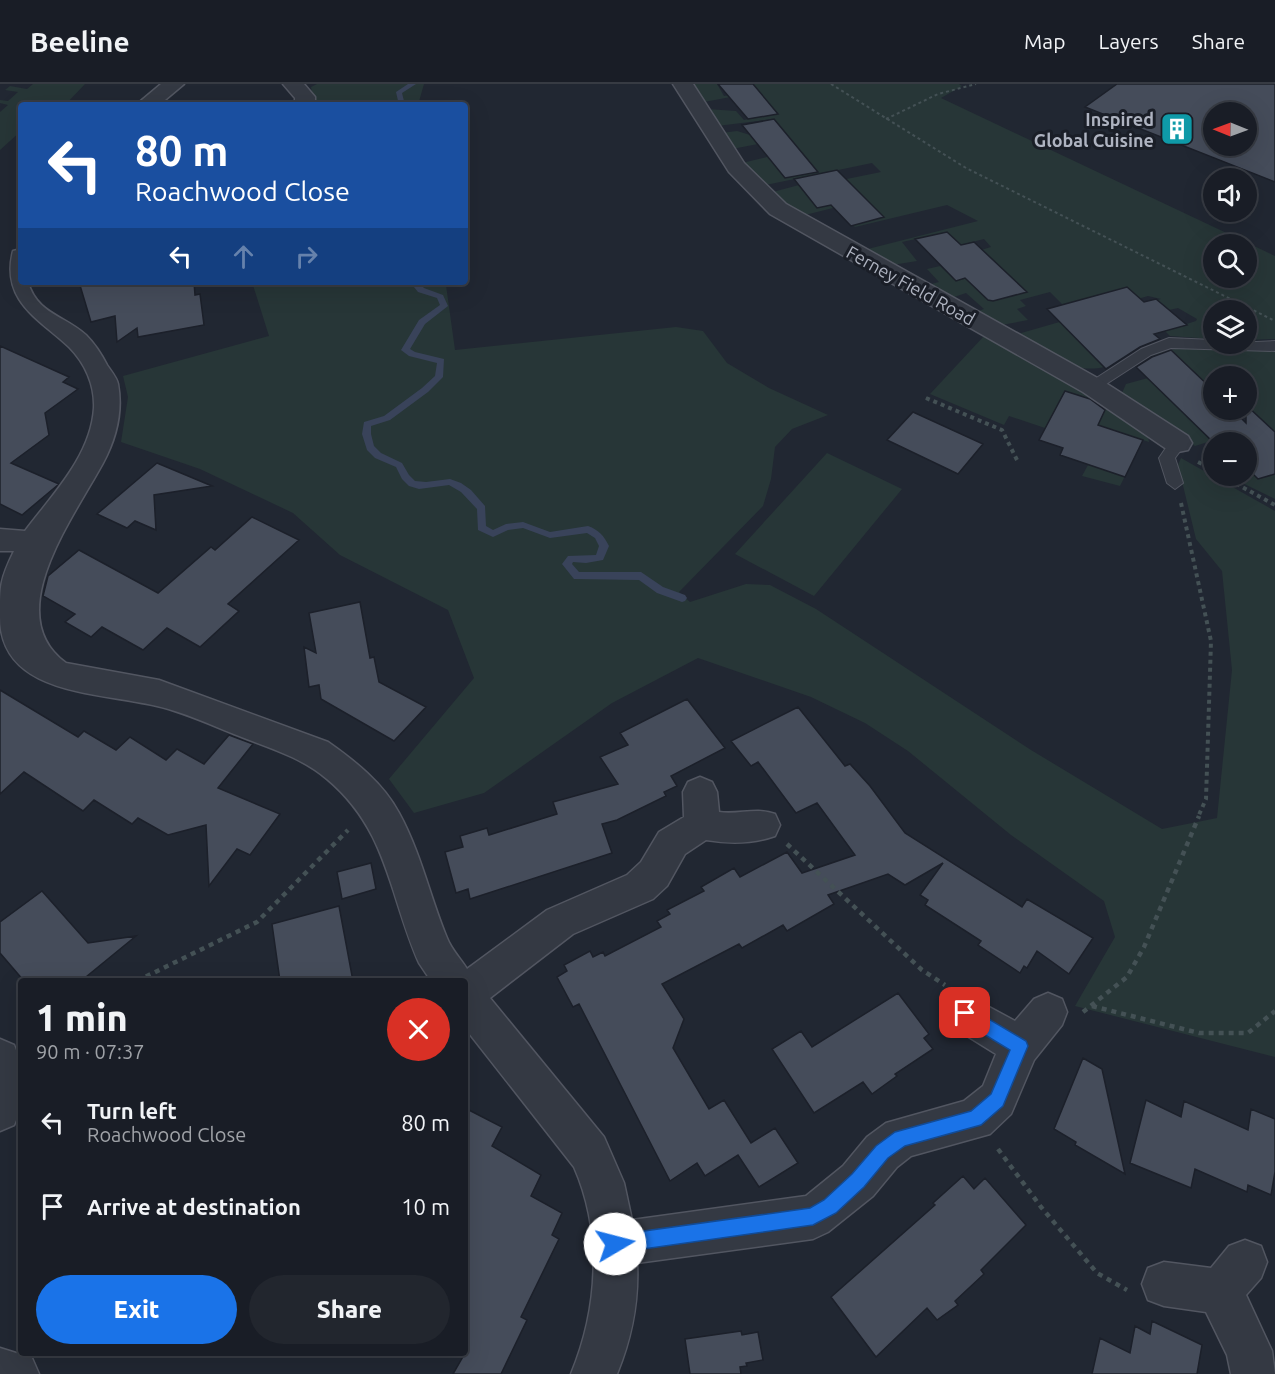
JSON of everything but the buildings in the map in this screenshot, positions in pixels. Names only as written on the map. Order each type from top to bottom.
[{"type":"street","points":[[150,102],[174,84]]},
{"type":"street","points":[[294,84],[305,97],[305,102]]},
{"type":"street","name":"Ferney Field Road","points":[[683,84],[736,169],[759,194],[778,209],[1092,386],[1178,443]]},
{"type":"street","points":[[12,270],[21,300],[35,313],[77,341],[92,360],[105,382],[107,409],[101,438],[90,462],[33,542],[10,592],[8,617],[21,646],[42,666],[60,675],[159,693],[316,752],[356,783],[386,822],[400,855],[432,950],[451,978]]},
{"type":"street","points":[[0,540],[33,542]]},
{"type":"street","points":[[468,993],[560,921],[640,887],[654,874],[672,843],[701,808],[730,829],[763,825]]},
{"type":"street","points":[[468,999],[589,1152],[603,1183],[615,1244],[616,1295],[606,1344],[594,1374]]},
{"type":"street","points":[[615,1244],[813,1216],[830,1206],[858,1181],[882,1152],[901,1138],[975,1119],[997,1100],[1020,1046],[1048,1012]]},
{"type":"street","points":[[965,1013],[1020,1046]]},
{"type":"street","points":[[0,1059],[4,1075],[0,1111]]},
{"type":"street","points":[[1164,1284],[1232,1277],[1254,1374]]},
{"type":"street","points":[[0,1371],[16,1374]]},
{"type":"lane","points":[[1092,386],[1146,352],[1169,343],[1275,346]]},
{"type":"lane","points":[[1174,483],[1167,458],[1178,443]]},
{"type":"path","points":[[831,84],[966,168],[1275,321]]},
{"type":"path","points":[[886,119],[938,94],[976,84]]},
{"type":"path","points":[[926,398],[1002,430],[1018,462]]},
{"type":"path","points":[[1048,1012],[1077,1017],[1126,977],[1144,947],[1206,799],[1211,641],[1189,530],[1174,483]]},
{"type":"path","points":[[1240,486],[1275,505]]},
{"type":"path","points":[[143,978],[257,922],[375,805]]},
{"type":"path","points":[[763,825],[777,834],[922,970],[958,995],[965,1013]]},
{"type":"path","points":[[1092,1005],[1199,1033],[1248,1033],[1275,1011]]},
{"type":"path","points":[[975,1119],[1041,1207],[1097,1273],[1141,1297],[1164,1284]]},
{"type":"shaded area","points":[[33,84],[85,84],[68,102],[18,102],[18,134],[0,150],[0,112],[8,105],[0,103],[0,100],[8,101],[18,92],[5,90],[10,86],[27,89]]},
{"type":"shaded area","points":[[317,84],[424,84],[419,102],[314,102],[311,87]]},
{"type":"shaded area","points":[[693,84],[717,84],[724,96],[751,92],[754,84],[959,84],[962,86],[941,98],[1228,234],[1203,234],[1203,288],[1257,288],[1257,247],[1275,256],[1275,339],[1257,340],[1257,300],[1203,300],[1203,338],[1170,336],[1165,331],[1197,319],[1178,308],[1169,310],[1157,300],[1161,299],[1148,296],[1117,305],[1137,296],[1127,287],[1066,308],[1050,292],[1020,300],[1026,306],[1017,309],[1028,320],[996,326],[973,313],[984,309],[966,293],[948,299],[924,286],[939,282],[927,269],[940,266],[956,281],[997,270],[978,251],[991,247],[984,239],[949,248],[952,237],[947,232],[902,242],[917,261],[886,266],[860,251],[978,221],[947,205],[855,227],[853,225],[876,219],[861,201],[801,216],[769,193],[799,185],[817,208],[843,203],[827,183],[881,172],[872,163],[761,186],[742,163],[779,154],[758,144],[732,149],[721,133],[737,131],[750,135],[778,124],[773,119],[717,126],[707,109],[736,111],[744,120],[778,113],[772,107],[766,108],[752,93],[704,102]]},
{"type":"shaded area","points":[[253,285],[446,285],[455,350],[676,327],[703,331],[727,363],[769,388],[828,415],[792,429],[775,447],[771,479],[763,506],[679,592],[690,602],[746,584],[770,585],[816,609],[1031,750],[1162,829],[1217,818],[1232,670],[1222,571],[1196,539],[1178,465],[1181,458],[1203,470],[1203,486],[1231,486],[1275,511],[1275,1057],[1075,1006],[1115,937],[1104,901],[1011,835],[908,751],[865,723],[811,697],[698,658],[612,703],[484,793],[414,813],[389,779],[474,678],[448,610],[340,555],[293,513],[200,469],[121,442],[128,397],[123,376],[269,336]]},
{"type":"shaded area","points":[[1091,313],[1065,327],[1104,367],[1092,369],[1068,364],[1014,335]]},
{"type":"shaded area","points":[[984,336],[1107,405],[1065,391],[1045,428],[1009,416],[1004,425],[930,394]]},
{"type":"shaded area","points":[[1203,347],[1203,354],[1257,354],[1257,350],[1275,351],[1275,436],[1270,427],[1257,417],[1257,366],[1203,366],[1203,386],[1198,376],[1181,359],[1146,368],[1146,361],[1153,356],[1174,349]]},
{"type":"shaded area","points":[[1148,378],[1184,414],[1203,409],[1203,420],[1206,420],[1195,423],[1203,432],[1203,444],[1195,446],[1127,400],[1122,393],[1126,384]]},
{"type":"shaded area","points":[[1107,405],[1147,432],[1149,442],[1118,432],[1129,468],[1120,486],[1082,476],[1088,465],[1091,466],[1090,443]]},
{"type":"shaded area","points":[[827,453],[902,489],[814,596],[735,554]]},
{"type":"shaded area","points":[[1275,474],[1275,499],[1248,486],[1257,486],[1257,478]]},
{"type":"waterway","points":[[401,102],[399,92],[413,84]]},
{"type":"waterway","points":[[417,285],[421,290],[440,297],[444,306],[422,322],[405,350],[441,361],[439,377],[387,418],[367,424],[370,448],[378,456],[399,465],[405,477],[412,484],[426,486],[450,482],[461,487],[482,508],[481,528],[493,534],[506,527],[523,525],[550,535],[588,529],[599,536],[604,546],[600,558],[586,560],[571,558],[567,564],[577,576],[641,576],[660,590],[682,598]]},
{"type":"place","name":"Inspired Global Cuisine","points":[[1177,129]]},
{"type":"route","points":[[615,1244],[771,1224],[813,1216],[830,1206],[858,1181],[882,1152],[901,1138],[975,1119],[997,1100],[1020,1046],[965,1013]]}]
